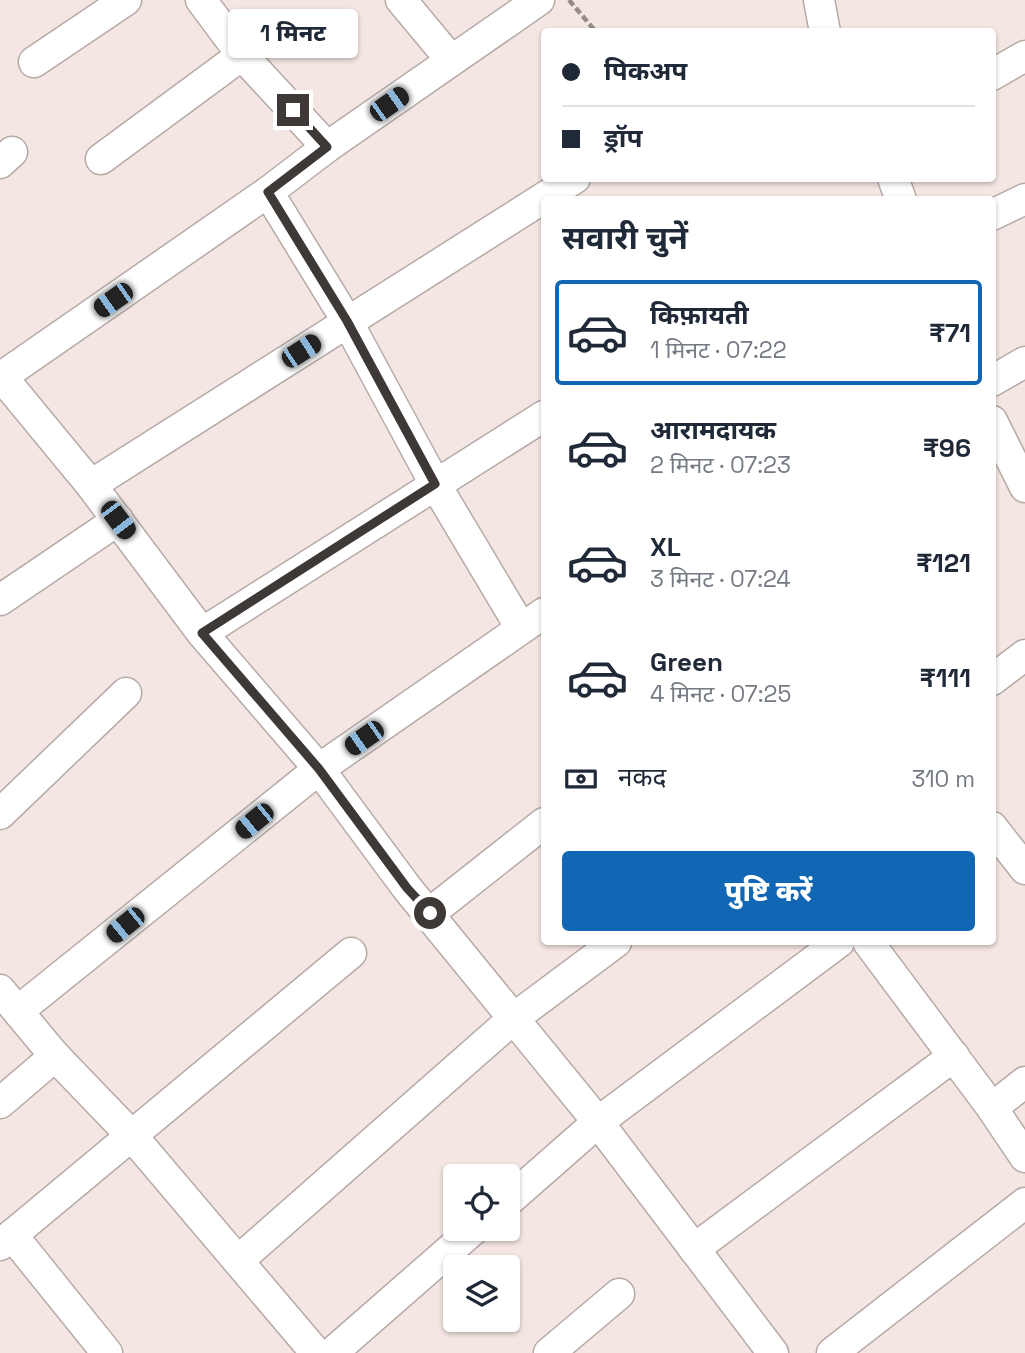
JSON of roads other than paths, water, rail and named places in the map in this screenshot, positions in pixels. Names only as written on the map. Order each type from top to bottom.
[{"type":"street","points":[[34,62],[125,0]]},
{"type":"street","points":[[201,0],[242,55],[327,147]]},
{"type":"street","points":[[401,0],[451,60]]},
{"type":"street","points":[[539,0],[1,377],[91,485],[202,633],[319,769],[407,888],[598,1122],[773,1353]]},
{"type":"street","points":[[101,159],[242,55]]},
{"type":"street","points":[[996,73],[1025,56]]},
{"type":"street","points":[[546,196],[569,182]]},
{"type":"street","points":[[268,192],[347,321],[435,484],[533,621],[319,769],[9,1001],[55,1056],[132,1136],[316,1353]]},
{"type":"street","points":[[91,485],[541,199]]},
{"type":"street","points":[[996,213],[1025,199]]},
{"type":"street","points":[[996,379],[1025,362]]},
{"type":"street","points":[[202,633],[541,418]]},
{"type":"street","points":[[996,429],[1025,488]]},
{"type":"street","points":[[0,600],[118,520]]},
{"type":"street","points":[[996,677],[1025,655]]},
{"type":"street","points":[[0,814],[126,693]]},
{"type":"street","points":[[430,913],[541,825]]},
{"type":"street","points":[[996,832],[1025,869]]},
{"type":"street","points":[[239,1260],[514,1018],[612,945]]},
{"type":"street","points":[[520,1190],[598,1122],[835,945]]},
{"type":"street","points":[[870,945],[992,1108],[1025,1157]]},
{"type":"street","points":[[107,1353],[6,1240],[351,953]]},
{"type":"street","points":[[0,1103],[55,1056]]},
{"type":"street","points":[[694,1249],[954,1056]]},
{"type":"street","points":[[992,1108],[1025,1082]]},
{"type":"street","points":[[832,1353],[1025,1203]]},
{"type":"street","points":[[332,1353],[460,1241]]},
{"type":"street","points":[[549,1353],[619,1294]]}]
